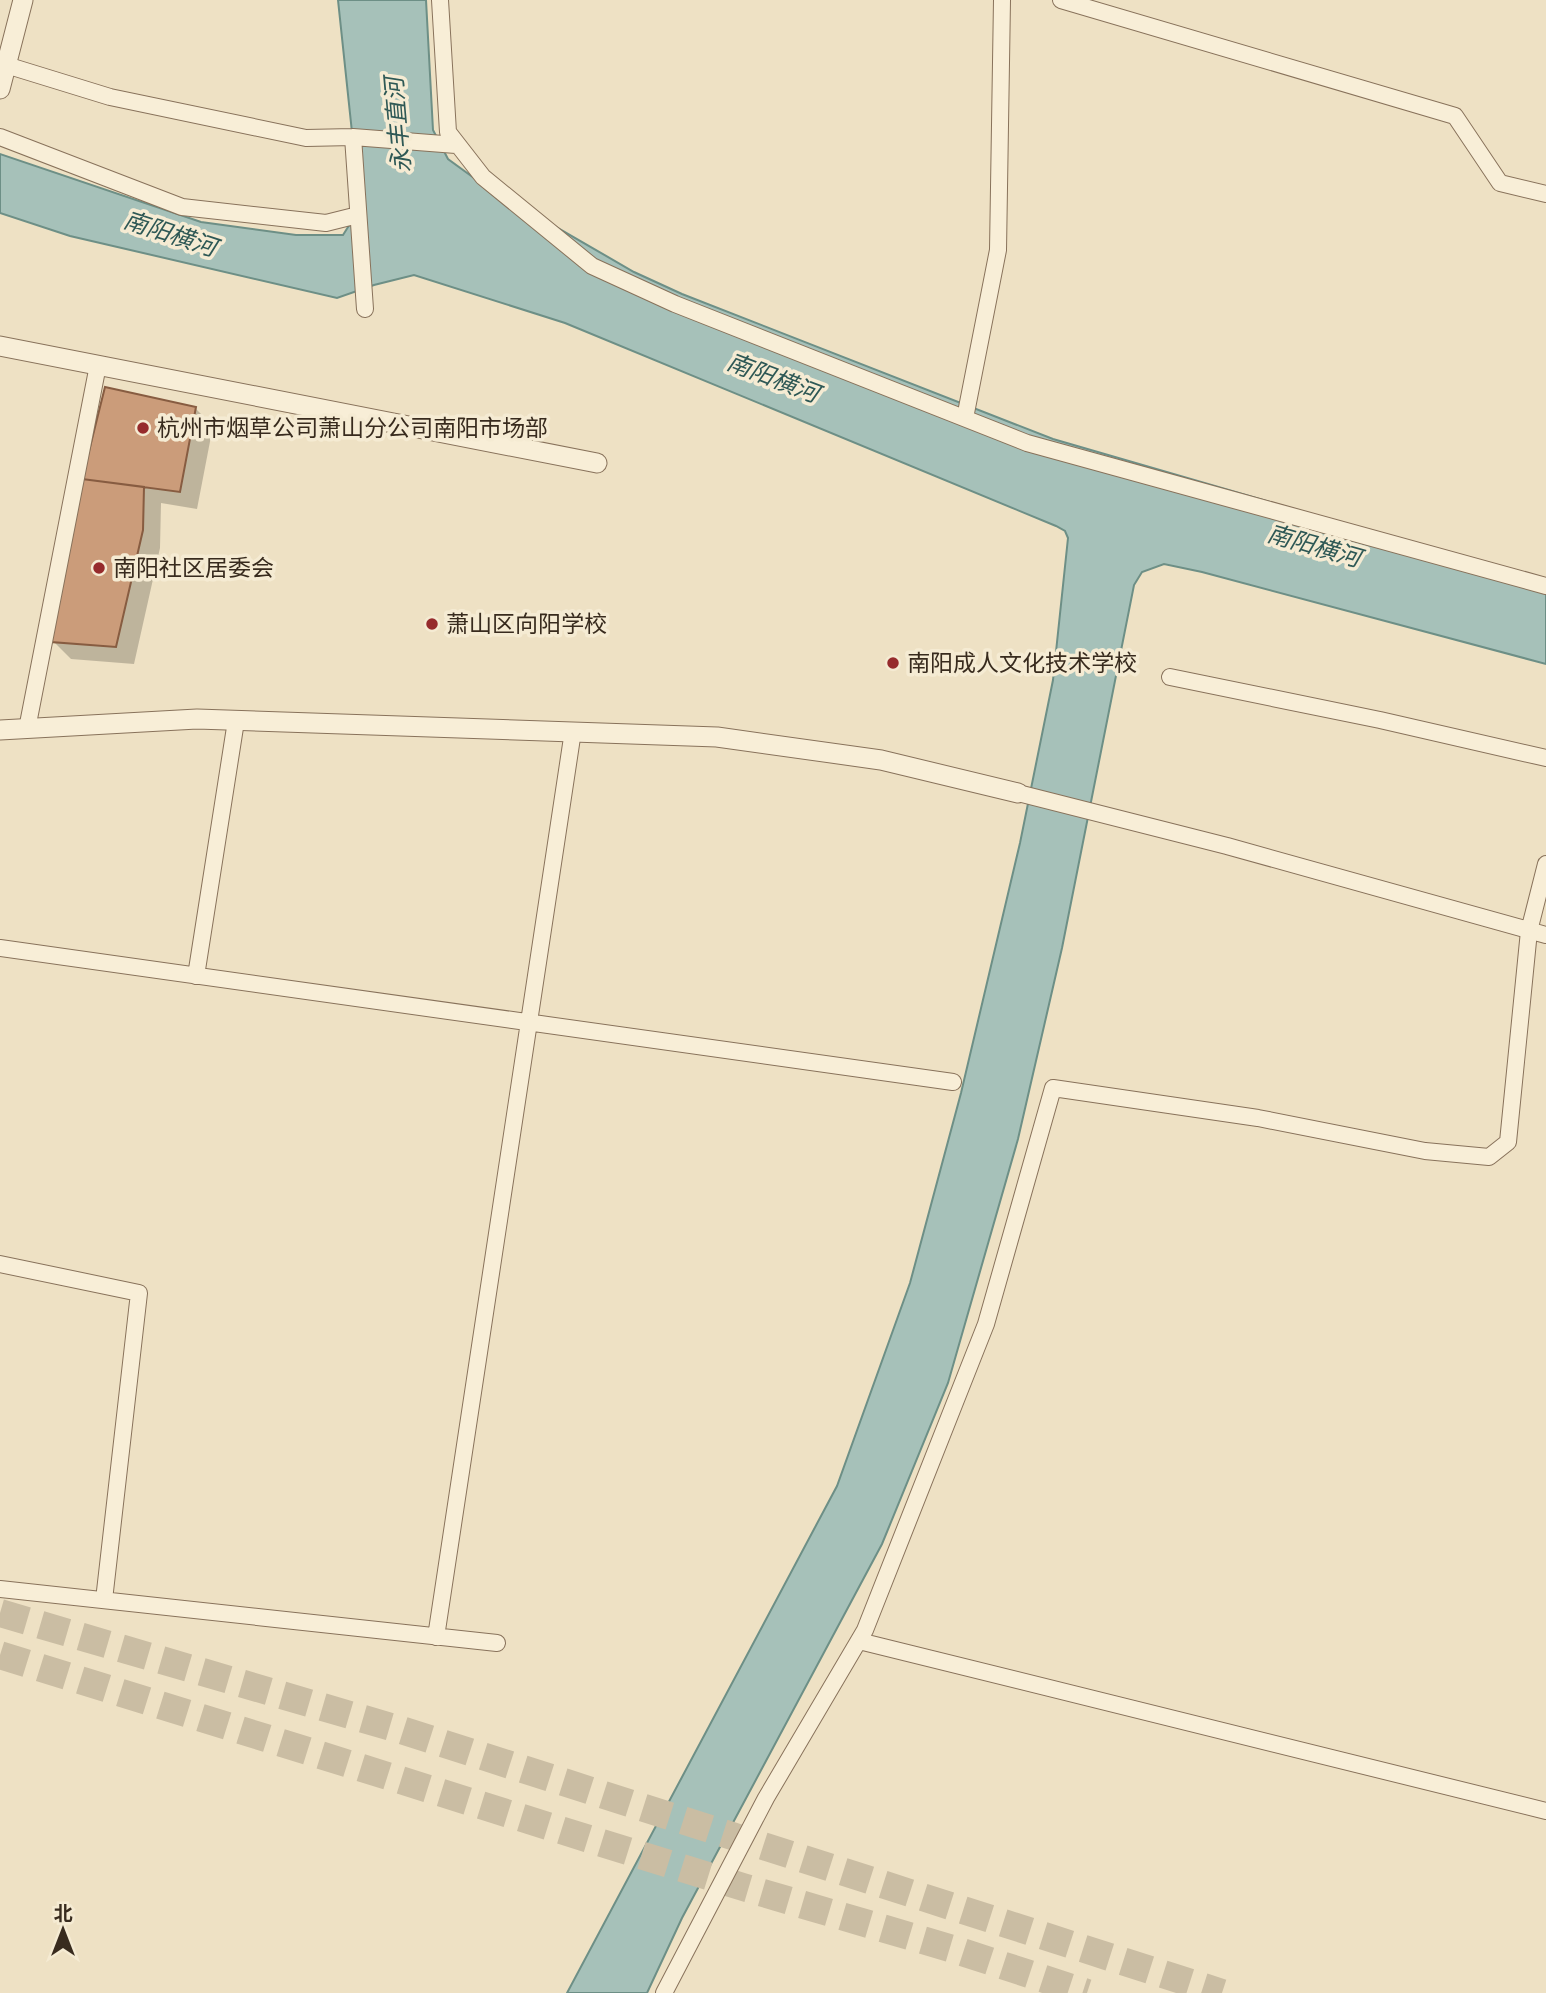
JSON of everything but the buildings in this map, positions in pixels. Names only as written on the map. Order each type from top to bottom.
[{"type":"street","points":[[0,89],[23,0]]},
{"type":"street","points":[[440,0],[448,132],[455,145],[483,177],[592,266],[675,303],[1027,443],[1546,586]]},
{"type":"street","points":[[965,418],[998,250],[1002,0]]},
{"type":"street","points":[[1061,0],[1454,116],[1500,183],[1546,194]]},
{"type":"street","points":[[6,65],[110,97],[306,138],[353,137],[455,145]]},
{"type":"street","points":[[0,137],[182,207],[326,223],[358,215]]},
{"type":"street","points":[[353,137],[365,309]]},
{"type":"street","points":[[0,346],[597,463]]},
{"type":"street","points":[[27,729],[98,365]]},
{"type":"street","points":[[1170,677],[1380,720],[1546,758]]},
{"type":"street","points":[[0,730],[197,719],[573,731],[716,737],[758,742],[881,760],[1018,793],[1240,849],[1546,935]]},
{"type":"street","points":[[196,976],[236,721]]},
{"type":"street","points":[[436,1637],[573,731]]},
{"type":"street","points":[[664,1993],[766,1798],[865,1630],[986,1324],[1053,1088],[1258,1118],[1425,1151],[1489,1157],[1508,1142],[1529,931],[1546,864]]},
{"type":"street","points":[[0,948],[953,1082]]},
{"type":"street","points":[[0,1264],[139,1293],[104,1600]]},
{"type":"street","points":[[0,1589],[497,1643]]},
{"type":"street","points":[[859,1640],[1546,1811]]},
{"type":"water","points":[[338,0],[426,0],[433,130],[448,159],[485,186],[634,272],[682,294],[1053,439],[1546,582],[1546,664],[1202,572],[1164,564],[1142,572],[1134,585],[1062,948],[1018,1139],[948,1383],[882,1544],[682,1918],[647,1993],[567,1993],[837,1486],[910,1283],[961,1093],[1020,843],[1053,680],[1068,538],[1065,531],[1056,526],[565,323],[414,275],[337,298],[70,236],[0,213],[0,154],[201,222],[296,235],[343,235],[360,208]]},
{"type":"tunnel","points":[[0,1613],[398,1729],[1222,1993]]},
{"type":"tunnel","points":[[0,1655],[743,1887],[953,1949],[1087,1993]]},
{"type":"place","name":"杭州市烟草公司萧山分公司南阳市场部","points":[[143,428]]},
{"type":"place","name":"南阳社区居委会","points":[[99,568]]},
{"type":"place","name":"萧山区向阳学校","points":[[432,624]]},
{"type":"place","name":"南阳成人文化技术学校","points":[[893,663]]},
{"type":"water label","name":"永丰直河","points":[[398,125]]},
{"type":"water label","name":"南阳横河","points":[[170,234]]},
{"type":"water label","name":"南阳横河","points":[[773,378]]},
{"type":"water label","name":"南阳横河","points":[[1314,546]]}]
